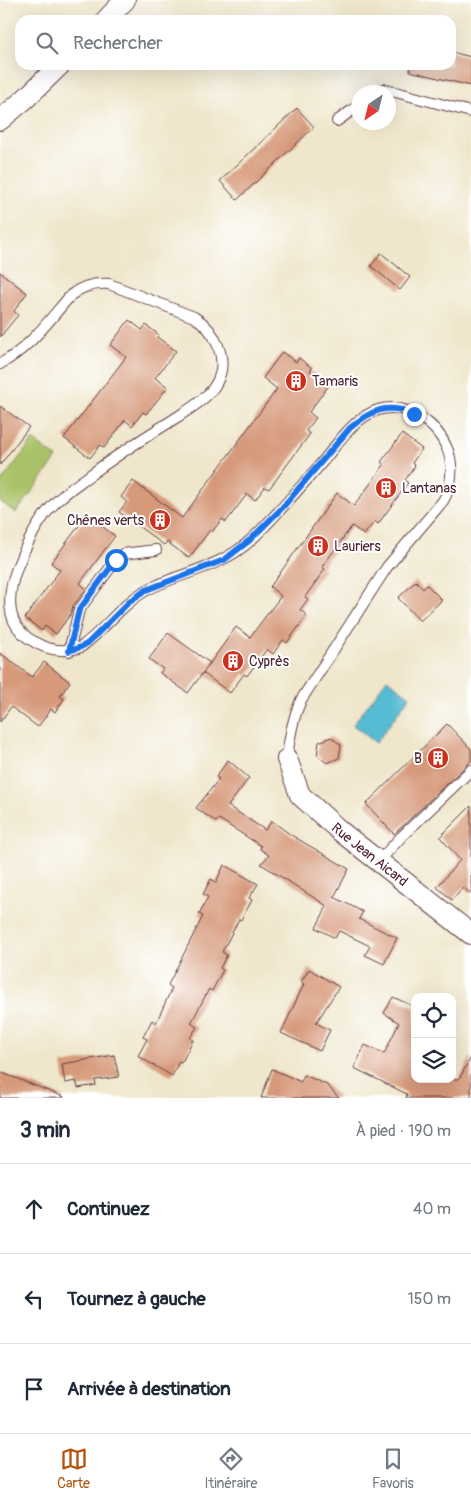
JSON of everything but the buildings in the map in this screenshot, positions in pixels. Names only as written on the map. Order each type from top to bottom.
[{"type":"street","points":[[111,15],[125,0]]},
{"type":"street","points":[[0,120],[55,70]]},
{"type":"street","name":"Rue Jean Aicard","points":[[287,760],[300,795],[340,831],[471,934]]},
{"type":"lane","points":[[396,93],[471,112]]},
{"type":"lane","points":[[337,121],[351,111]]},
{"type":"lane","points":[[0,364],[19,353],[78,289],[100,283],[109,284],[203,322],[211,330],[221,356],[219,376],[209,393],[64,494],[43,518],[22,555],[16,569],[10,596],[12,619],[26,636],[46,648],[56,651],[69,651],[88,643],[128,603],[146,590],[224,560],[250,540],[288,501],[350,428],[369,414],[391,408],[403,410],[414,414],[435,429],[447,448],[452,476],[447,494],[388,567],[301,700],[294,716],[289,736],[287,760]]},
{"type":"lane","points":[[69,651],[79,610],[116,560],[123,554],[156,550]]},
{"type":"lane","points":[[379,861],[401,837],[471,770]]},
{"type":"green space","points":[[33,440],[57,458],[16,513],[0,501],[0,483]]},
{"type":"water","points":[[387,679],[410,696],[376,743],[353,725]]},
{"type":"place","name":"Tamaris","points":[[296,381]]},
{"type":"place","name":"Lantanas","points":[[386,488]]},
{"type":"place","name":"Chênes verts","points":[[160,520]]},
{"type":"place","name":"Lauriers","points":[[318,546]]},
{"type":"place","name":"Cyprès","points":[[233,661]]},
{"type":"place","name":"B","points":[[438,758]]},
{"type":"route","points":[[116,560],[79,610],[69,651],[88,643],[128,603],[146,590],[224,560],[250,540],[282,508],[350,428],[360,420],[369,414],[391,408],[414,414]]}]
